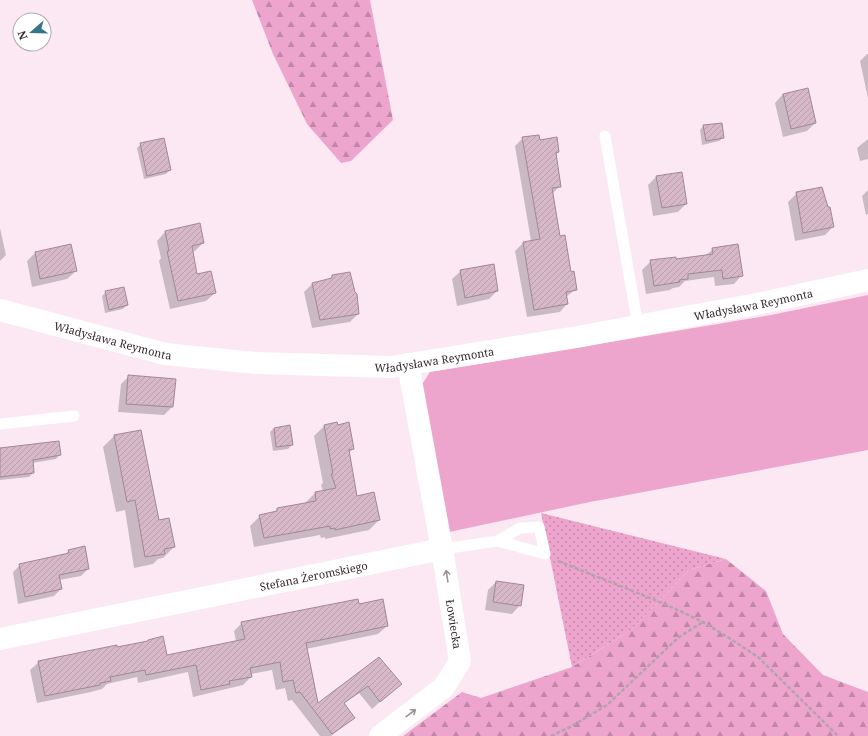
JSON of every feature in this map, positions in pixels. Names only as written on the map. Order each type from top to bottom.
[{"type":"street","name":"Władysława Reymonta","points":[[0,310],[165,354],[256,363],[391,367],[638,326],[762,303],[868,280]]},
{"type":"street","points":[[408,364],[442,549]]},
{"type":"street","name":"Stefana Żeromskiego","points":[[0,638],[442,549]]},
{"type":"street","name":"Łowiecka","points":[[380,736],[444,688],[460,661],[442,549]]},
{"type":"lane","points":[[605,136],[638,326]]},
{"type":"lane","points":[[0,424],[74,416]]},
{"type":"lane","points":[[442,549],[498,541],[520,528],[539,527],[545,554],[498,541]]},
{"type":"path","points":[[545,554],[570,567],[627,588],[703,622],[758,656],[838,736]]},
{"type":"path","points":[[551,736],[570,727],[607,705],[679,637],[703,622]]},
{"type":"green space","points":[[252,0],[370,0],[393,120],[351,161],[341,163],[307,124],[273,54]]},
{"type":"green space","points":[[868,295],[868,450],[590,502],[449,532],[421,386],[430,372],[771,315]]},
{"type":"green space","points":[[541,513],[726,559],[689,570],[631,630],[572,667]]},
{"type":"green space","points":[[726,559],[766,591],[783,634],[823,675],[868,692],[868,736],[403,736],[462,692],[481,698],[572,667],[631,630],[689,570]]},
{"type":"building","points":[[808,88],[816,123],[791,129],[783,94]]},
{"type":"building","points":[[722,123],[724,138],[706,141],[703,125]]},
{"type":"building","points":[[539,135],[540,140],[557,137],[559,152],[556,153],[561,187],[552,188],[560,236],[565,235],[571,272],[574,271],[577,290],[566,292],[568,304],[534,310],[523,242],[540,239],[522,137]]},
{"type":"building","points":[[164,138],[171,170],[147,176],[140,143]]},
{"type":"building","points":[[682,172],[687,204],[662,208],[656,176]]},
{"type":"building","points":[[822,187],[828,207],[830,207],[834,227],[803,233],[796,192]]},
{"type":"building","points":[[200,223],[204,243],[192,246],[197,274],[211,271],[216,293],[178,301],[167,251],[169,251],[165,231]]},
{"type":"building","points":[[71,244],[77,271],[40,279],[35,252]]},
{"type":"building","points":[[738,244],[743,276],[723,279],[722,270],[688,274],[688,279],[679,280],[680,282],[654,286],[650,260],[676,257],[676,259],[713,254],[712,248]]},
{"type":"building","points":[[494,264],[498,291],[465,298],[460,270]]},
{"type":"building","points":[[350,272],[355,292],[357,294],[359,314],[320,320],[312,283],[332,278],[332,275]]},
{"type":"building","points":[[124,287],[128,305],[109,310],[105,291]]},
{"type":"building","points":[[128,375],[176,379],[173,407],[126,404]]},
{"type":"building","points":[[337,422],[338,425],[349,422],[354,449],[349,450],[357,496],[374,492],[380,520],[335,530],[335,528],[330,529],[330,526],[264,538],[259,515],[277,511],[277,508],[316,501],[315,492],[336,488],[331,474],[333,474],[324,425]]},
{"type":"building","points":[[290,425],[293,445],[276,447],[274,428]]},
{"type":"building","points":[[141,430],[159,520],[169,518],[175,547],[164,549],[165,554],[145,557],[135,500],[127,502],[114,435]]},
{"type":"building","points":[[59,441],[61,455],[33,460],[34,473],[0,477],[0,448]]},
{"type":"building","points":[[85,546],[89,569],[59,575],[62,589],[25,597],[19,564],[69,553],[68,550]]},
{"type":"building","points":[[496,581],[524,585],[521,606],[493,602]]},
{"type":"building","points":[[358,599],[359,604],[383,599],[388,626],[306,643],[318,703],[379,657],[402,684],[380,702],[368,686],[344,703],[355,718],[332,734],[300,692],[296,693],[293,680],[283,682],[280,662],[250,668],[252,677],[229,681],[230,684],[201,690],[196,665],[146,675],[145,670],[110,677],[111,681],[100,683],[100,685],[45,696],[38,661],[117,645],[117,647],[148,641],[163,636],[167,655],[245,639],[241,622]]}]
